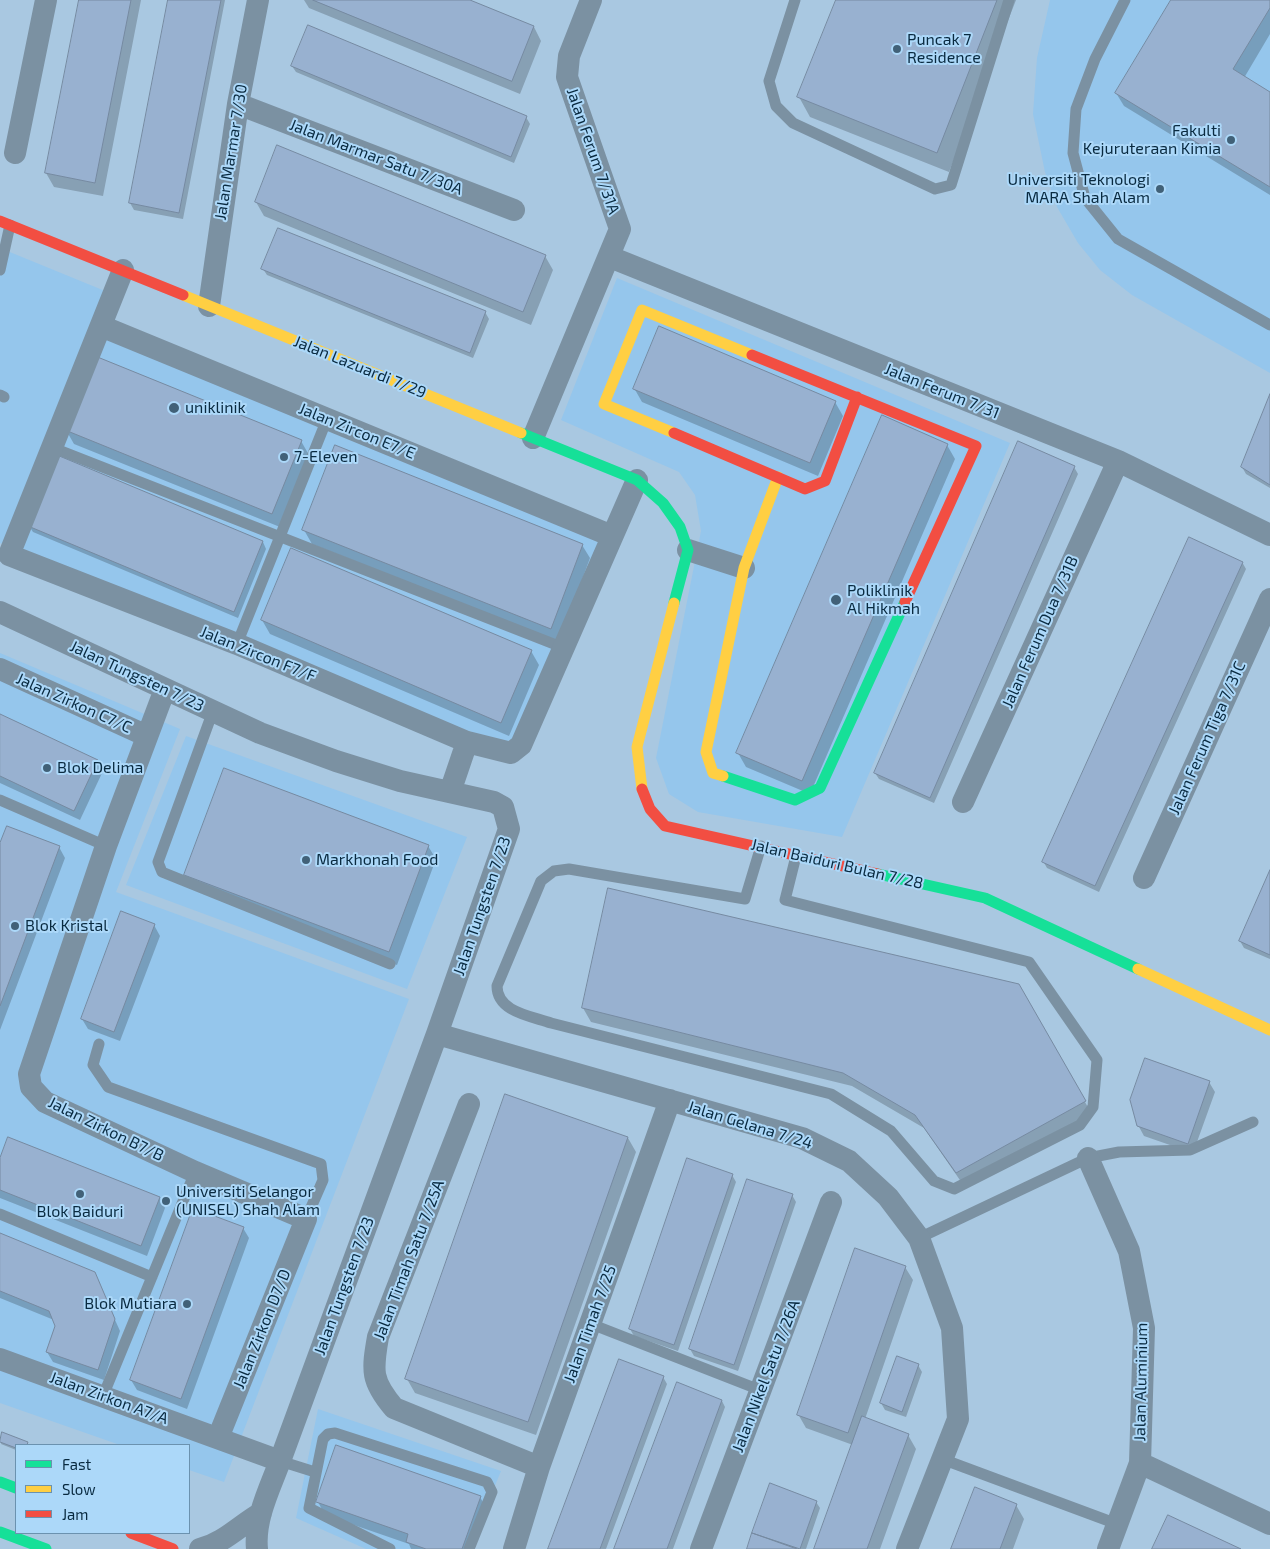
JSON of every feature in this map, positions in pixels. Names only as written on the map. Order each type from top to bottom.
[{"type":"street","points":[[14,153],[46,0]]},
{"type":"street","name":"Jalan Marmar 7/30","points":[[209,306],[238,104],[258,0]]},
{"type":"street","name":"Jalan Ferum 7/31A","points":[[533,438],[620,230],[567,76],[569,56],[591,0]]},
{"type":"street","name":"Jalan Marmar Satu 7/30A","points":[[238,104],[514,210]]},
{"type":"street","name":"Jalan Lazuardi 7/29","points":[[5,223],[637,480],[675,514],[684,532],[688,550]]},
{"type":"street","name":"Jalan Ferum 7/31","points":[[610,257],[1118,461],[1270,535]]},
{"type":"street","name":"Jalan Zircon F7/F","points":[[123,270],[9,555],[237,644],[467,742],[511,753],[521,745],[637,480]]},
{"type":"street","points":[[778,478],[744,568],[706,752],[713,773],[795,800],[820,788],[976,446],[858,397],[642,310],[604,404],[805,489],[825,481],[858,397]]},
{"type":"street","name":"Jalan Zircon E7/E","points":[[100,326],[612,536]]},
{"type":"street","name":"Jalan Ferum Dua 7/31B","points":[[963,802],[1118,461]]},
{"type":"street","points":[[688,550],[744,568]]},
{"type":"street","name":"Jalan Baiduri Bulan 7/28","points":[[688,550],[637,747],[638,774],[646,805],[654,818],[665,826],[797,854],[985,898],[1270,1030]]},
{"type":"street","name":"Jalan Ferum Tiga 7/31C","points":[[1144,878],[1270,599]]},
{"type":"street","name":"Jalan Tungsten 7/23","points":[[0,612],[260,733],[336,762],[400,781],[488,800],[504,807],[509,829],[437,1034],[280,1460],[262,1513],[258,1529],[257,1549]]},
{"type":"street","name":"Jalan Zirkon C7/C","points":[[0,670],[147,736]]},
{"type":"street","name":"Jalan Zirkon B7/B","points":[[166,689],[106,846],[29,1074],[31,1087],[45,1102],[195,1172],[306,1219]]},
{"type":"street","points":[[450,792],[467,742]]},
{"type":"street","name":"Jalan Gelana 7/24","points":[[437,1034],[802,1138],[849,1161],[888,1197],[919,1238],[952,1328],[958,1419],[907,1549]]},
{"type":"street","name":"Jalan Timah 7/25","points":[[514,1549],[539,1467],[670,1100]]},
{"type":"street","name":"Jalan Timah Satu 7/25A","points":[[469,1104],[378,1337],[373,1365],[378,1390],[394,1408],[539,1467]]},
{"type":"street","name":"Jalan Aluminium","points":[[1088,1158],[1129,1251],[1144,1328],[1140,1463],[1108,1549]]},
{"type":"street","name":"Jalan Nikel Satu 7/26A","points":[[701,1549],[831,1202]]},
{"type":"street","name":"Jalan Zirkon D7/D","points":[[218,1438],[306,1219]]},
{"type":"street","name":"Jalan Zirkon A7/A","points":[[0,1359],[280,1460]]},
{"type":"street","points":[[1140,1463],[1270,1524]]},
{"type":"street","points":[[0,1482],[15,1488]]},
{"type":"street","points":[[200,1549],[212,1546],[231,1535],[244,1523],[262,1513]]},
{"type":"street","points":[[0,1532],[46,1549]]},
{"type":"street","points":[[134,1534],[173,1549]]},
{"type":"lane","points":[[796,0],[770,81],[776,106],[793,123],[935,188],[951,185],[1009,0]]},
{"type":"lane","points":[[1125,0],[1095,59],[1076,109],[1073,153],[1084,198],[1118,240],[1270,325]]},
{"type":"lane","points":[[0,270],[5,223]]},
{"type":"lane","points":[[237,644],[327,419]]},
{"type":"lane","points":[[51,447],[564,648]]},
{"type":"lane","points":[[213,712],[158,862],[162,872],[390,964]]},
{"type":"lane","points":[[0,800],[106,846]]},
{"type":"lane","points":[[761,846],[745,899],[569,869],[554,871],[541,880],[497,986],[497,993],[501,1001],[508,1008],[551,1023],[831,1094],[891,1131],[934,1181],[954,1189],[1080,1125],[1093,1108],[1097,1060],[1028,962],[785,900],[797,854]]},
{"type":"lane","points":[[99,1044],[93,1065],[108,1087],[321,1164],[323,1180],[306,1219]]},
{"type":"lane","points":[[919,1238],[1088,1158],[1119,1152],[1190,1150],[1253,1122]]},
{"type":"lane","points":[[103,1396],[195,1172]]},
{"type":"lane","points":[[0,1214],[152,1277]]},
{"type":"lane","points":[[591,1324],[760,1390]]},
{"type":"lane","points":[[390,1549],[309,1508],[323,1439],[328,1434],[335,1433],[487,1482],[492,1492],[469,1549]]},
{"type":"lane","points":[[942,1459],[1117,1524]]},
{"type":"lane","points":[[280,1460],[315,1472]]},
{"type":"shaded area","name":"Universiti Teknologi MARA Shah Alam","points":[[1050,0],[1270,0],[1270,373],[1132,295],[1100,270],[1078,243],[1057,207],[1045,172],[1033,114],[1037,58]]},
{"type":"shaded area","points":[[0,248],[105,291],[88,331],[601,541],[515,738],[503,743],[460,728],[0,543]]},
{"type":"shaded area","points":[[617,278],[1010,443],[842,837],[698,812],[669,794],[656,758],[701,531],[695,495],[679,472],[561,420]]},
{"type":"shaded area","name":"Universiti Selangor (UNISEL) Shah Alam","points":[[0,653],[180,729],[116,892],[409,999],[224,1482],[190,1470],[190,1444],[117,1444],[0,1403]]},
{"type":"shaded area","points":[[186,736],[467,837],[407,989],[126,885]]},
{"type":"shaded area","points":[[318,1409],[501,1471],[469,1549],[366,1549],[296,1518]]},
{"type":"building","points":[[79,0],[131,0],[95,183],[45,173]]},
{"type":"building","points":[[168,0],[221,0],[179,213],[129,203]]},
{"type":"building","points":[[313,0],[470,0],[534,26],[512,81]]},
{"type":"building","name":"Puncak 7 Residence","points":[[836,0],[997,0],[937,153],[797,97]]},
{"type":"building","name":"Fakulti Kejuruteraan Kimia","points":[[1171,0],[1270,0],[1270,8],[1233,69],[1270,92],[1270,187],[1115,93]]},
{"type":"building","points":[[308,25],[527,116],[511,157],[291,66]]},
{"type":"building","points":[[277,145],[546,255],[523,312],[255,202]]},
{"type":"building","points":[[278,228],[486,311],[470,353],[261,269]]},
{"type":"building","points":[[659,326],[836,401],[810,463],[633,389]]},
{"type":"building","points":[[95,356],[302,440],[272,514],[65,430]]},
{"type":"building","points":[[1270,394],[1270,485],[1241,467]]},
{"type":"building","points":[[882,415],[948,444],[802,781],[736,753]]},
{"type":"building","points":[[1018,441],[1075,466],[930,798],[874,773]]},
{"type":"building","points":[[335,445],[583,544],[551,629],[302,530]]},
{"type":"building","points":[[57,455],[263,541],[234,612],[28,526]]},
{"type":"building","points":[[1189,537],[1243,562],[1095,886],[1042,862]]},
{"type":"building","points":[[291,548],[532,650],[501,723],[261,620]]},
{"type":"building","name":"Blok Delima","points":[[0,714],[98,760],[74,811],[0,776]]},
{"type":"building","name":"Markhonah Food","points":[[224,768],[429,845],[389,952],[184,875]]},
{"type":"building","name":"Blok Kristal","points":[[7,826],[60,846],[0,1006],[0,843]]},
{"type":"building","points":[[1270,870],[1270,955],[1239,941]]},
{"type":"building","points":[[608,888],[1019,984],[1086,1101],[956,1173],[915,1115],[843,1073],[582,1008]]},
{"type":"building","points":[[121,911],[155,924],[114,1032],[81,1019]]},
{"type":"building","points":[[1145,1058],[1210,1081],[1188,1144],[1137,1126],[1130,1100]]},
{"type":"building","points":[[505,1094],[628,1137],[528,1422],[405,1379]]},
{"type":"building","name":"Blok Baiduri","points":[[8,1137],[160,1197],[141,1246],[0,1190],[0,1158]]},
{"type":"building","points":[[687,1158],[733,1174],[674,1345],[629,1329]]},
{"type":"building","points":[[747,1179],[793,1194],[734,1365],[689,1349]]},
{"type":"building","name":"Blok Mutiara","points":[[193,1208],[244,1227],[181,1399],[130,1380]]},
{"type":"building","points":[[0,1233],[95,1272],[115,1319],[98,1370],[46,1352],[55,1326],[49,1311],[0,1291]]},
{"type":"building","points":[[855,1248],[906,1266],[848,1433],[797,1415]]},
{"type":"building","points":[[897,1356],[919,1364],[902,1412],[880,1403]]},
{"type":"building","points":[[619,1359],[664,1376],[600,1549],[548,1549]]},
{"type":"building","points":[[677,1382],[722,1400],[667,1549],[614,1549]]},
{"type":"building","points":[[862,1416],[909,1434],[867,1549],[814,1549]]},
{"type":"building","points":[[2,1432],[28,1442],[27,1444],[15,1444],[15,1448],[0,1442]]},
{"type":"building","points":[[336,1445],[481,1496],[462,1549],[426,1549],[406,1542],[408,1534],[316,1502]]},
{"type":"building","points":[[770,1483],[817,1501],[800,1549],[752,1533]]},
{"type":"building","points":[[975,1487],[1017,1504],[1000,1549],[951,1549]]},
{"type":"building","points":[[1168,1515],[1241,1549],[1152,1549]]},
{"type":"building","points":[[752,1533],[797,1549],[747,1549]]},
{"type":"traffic: fast","points":[[521,433],[637,480],[663,503],[680,527],[688,550],[674,603]]},
{"type":"traffic: fast","points":[[723,776],[795,800],[820,788],[905,602]]},
{"type":"traffic: fast","points":[[878,874],[985,898],[1138,969]]},
{"type":"traffic: fast","points":[[0,1482],[15,1488]]},
{"type":"traffic: fast","points":[[0,1532],[46,1549]]},
{"type":"traffic: slow","points":[[183,295],[521,433]]},
{"type":"traffic: slow","points":[[674,433],[604,404],[642,310],[752,355]]},
{"type":"traffic: slow","points":[[723,776],[713,773],[706,752],[744,568],[778,477]]},
{"type":"traffic: slow","points":[[642,789],[637,747],[674,603]]},
{"type":"traffic: slow","points":[[1138,969],[1270,1030]]},
{"type":"traffic: jam","points":[[0,221],[183,295]]},
{"type":"traffic: jam","points":[[752,355],[976,446],[905,602]]},
{"type":"traffic: jam","points":[[674,433],[805,489],[825,481],[857,397]]},
{"type":"traffic: jam","points":[[642,789],[650,809],[665,826],[878,874]]},
{"type":"traffic: jam","points":[[134,1534],[173,1549]]},
{"type":"place","name":"Puncak 7 Residence","points":[[897,49]]},
{"type":"place","name":"Fakulti Kejuruteraan Kimia","points":[[1231,140]]},
{"type":"place","name":"Universiti Teknologi MARA Shah Alam","points":[[1160,189]]},
{"type":"place","name":"uniklinik","points":[[174,408]]},
{"type":"place","name":"7-Eleven","points":[[284,457]]},
{"type":"place","name":"Poliklinik Al Hikmah","points":[[836,600]]},
{"type":"place","name":"Blok Delima","points":[[47,768]]},
{"type":"place","name":"Markhonah Food","points":[[306,860]]},
{"type":"place","name":"Blok Kristal","points":[[15,926]]},
{"type":"place","name":"Blok Baiduri","points":[[80,1194]]},
{"type":"place","name":"Universiti Selangor (UNISEL) Shah Alam","points":[[166,1201]]},
{"type":"place","name":"Blok Mutiara","points":[[187,1304]]}]
